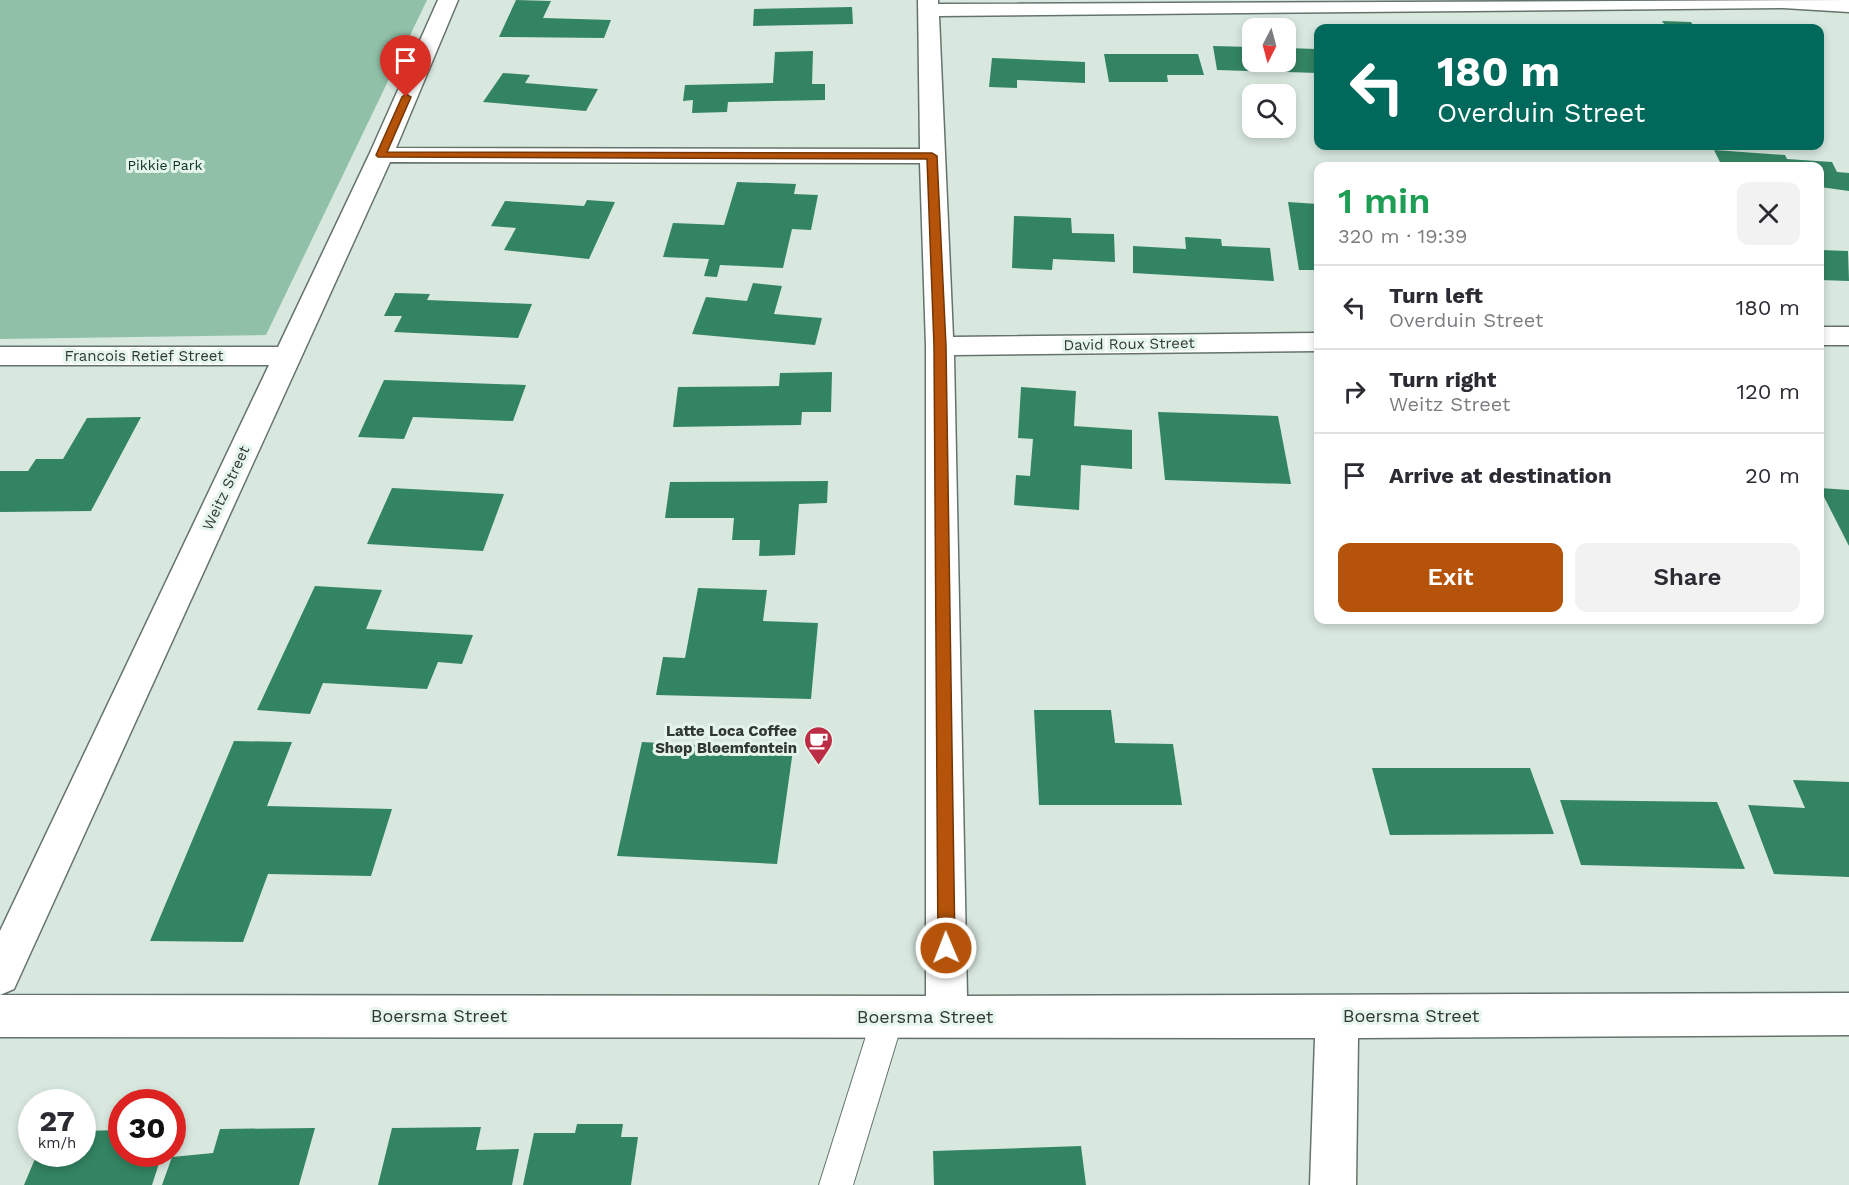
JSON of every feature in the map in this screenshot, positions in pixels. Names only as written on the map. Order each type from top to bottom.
[{"type":"street","name":"Weitz Street","points":[[0,975],[381,155],[448,0]]},
{"type":"street","points":[[947,1017],[940,346],[932,156],[929,5],[1783,2],[1849,6]]},
{"type":"street","points":[[381,155],[932,156]]},
{"type":"street","points":[[1824,336],[1849,336]]},
{"type":"street","name":"David Roux Street","points":[[940,346],[1314,342]]},
{"type":"street","name":"Francois Retief Street","points":[[0,356],[287,356]]},
{"type":"street","name":"Boersma Street","points":[[0,1016],[1337,1017],[1849,1014]]},
{"type":"street","points":[[1333,1185],[1337,1017]]},
{"type":"lane","points":[[837,1185],[888,1017]]},
{"type":"green space","name":"Pikkie Park","points":[[0,0],[427,0],[266,335],[0,339]]},
{"type":"building","points":[[516,0],[551,1],[543,18],[611,20],[604,38],[499,37]]},
{"type":"building","points":[[852,7],[853,24],[753,26],[754,9]]},
{"type":"building","points":[[1662,21],[1691,22],[1692,24],[1664,24]]},
{"type":"building","points":[[1213,46],[1242,47],[1242,71],[1217,70]]},
{"type":"building","points":[[1296,48],[1314,49],[1314,73],[1284,72],[1296,72]]},
{"type":"building","points":[[813,51],[812,84],[825,84],[825,100],[728,102],[727,112],[692,113],[693,100],[683,101],[685,85],[773,83],[775,52]]},
{"type":"building","points":[[1104,54],[1198,54],[1204,75],[1167,75],[1168,82],[1109,82]]},
{"type":"building","points":[[992,58],[1085,62],[1085,83],[1017,80],[1017,88],[989,87]]},
{"type":"building","points":[[503,73],[530,75],[525,83],[598,89],[586,111],[483,102]]},
{"type":"building","points":[[1714,150],[1785,155],[1787,159],[1832,162],[1837,172],[1849,173],[1849,191],[1824,188],[1824,162],[1720,162]]},
{"type":"building","points":[[737,182],[796,184],[794,194],[818,195],[811,230],[792,229],[783,268],[720,265],[717,277],[704,276],[709,259],[663,257],[673,223],[724,225]]},
{"type":"building","points":[[587,200],[615,202],[589,259],[504,250],[516,228],[491,226],[505,201],[584,206]]},
{"type":"building","points":[[1288,202],[1314,204],[1314,270],[1299,270]]},
{"type":"building","points":[[1014,216],[1071,218],[1072,233],[1114,234],[1115,262],[1053,259],[1052,270],[1012,268]]},
{"type":"building","points":[[1185,237],[1221,239],[1222,246],[1270,248],[1274,281],[1133,273],[1133,246],[1186,249]]},
{"type":"building","points":[[1824,250],[1848,251],[1849,281],[1824,280]]},
{"type":"building","points":[[753,283],[782,286],[774,314],[822,318],[815,345],[692,334],[706,297],[747,301]]},
{"type":"building","points":[[395,293],[430,294],[427,300],[532,304],[518,338],[394,332],[402,316],[384,316]]},
{"type":"building","points":[[832,372],[831,412],[802,412],[801,425],[673,427],[678,387],[779,386],[780,373]]},
{"type":"building","points":[[384,380],[526,385],[513,421],[413,417],[404,439],[358,437]]},
{"type":"building","points":[[1021,387],[1076,391],[1074,426],[1132,430],[1132,469],[1081,465],[1079,510],[1014,505],[1016,475],[1030,476],[1033,439],[1018,438]]},
{"type":"building","points":[[1158,412],[1278,416],[1291,484],[1165,480]]},
{"type":"building","points":[[141,417],[91,511],[0,512],[0,471],[28,471],[36,459],[63,459],[87,418]]},
{"type":"building","points":[[828,481],[827,503],[799,504],[795,555],[759,556],[760,540],[732,540],[734,518],[665,518],[670,482]]},
{"type":"building","points":[[392,488],[504,494],[483,551],[367,544]]},
{"type":"building","points":[[1824,488],[1849,490],[1849,546],[1824,497]]},
{"type":"building","points":[[315,586],[382,590],[366,629],[473,635],[462,664],[438,662],[427,689],[323,683],[310,714],[257,710]]},
{"type":"building","points":[[698,588],[767,590],[763,621],[818,623],[811,699],[656,695],[663,657],[685,658]]},
{"type":"building","points":[[1034,710],[1111,710],[1115,743],[1173,744],[1182,805],[1039,805]]},
{"type":"building","points":[[234,741],[292,742],[267,806],[392,809],[371,876],[268,874],[243,942],[150,941]]},
{"type":"building","points":[[642,742],[793,750],[777,864],[617,856]]},
{"type":"building","points":[[1372,768],[1530,768],[1554,834],[1390,835]]},
{"type":"building","points":[[1793,780],[1849,782],[1849,877],[1774,874],[1748,805],[1805,808]]},
{"type":"building","points":[[1560,800],[1717,802],[1745,869],[1581,865]]},
{"type":"building","points":[[577,1124],[623,1124],[621,1137],[638,1137],[631,1185],[523,1185],[534,1133],[575,1133]]},
{"type":"building","points":[[481,1127],[476,1150],[519,1149],[512,1185],[378,1185],[392,1128]]},
{"type":"building","points":[[315,1128],[299,1185],[162,1185],[168,1167],[186,1167],[186,1156],[213,1153],[220,1129]]},
{"type":"building","points":[[108,1130],[108,1167],[158,1167],[152,1185],[24,1185],[32,1167],[96,1167],[96,1131]]},
{"type":"building","points":[[1081,1146],[1086,1185],[934,1185],[933,1151]]},
{"type":"place","name":"Latte Loca Coffee Shop Bloemfontein","points":[[818,766]]},
{"type":"route","points":[[406,97],[381,155],[932,156],[934,247],[940,346],[946,948]]}]
